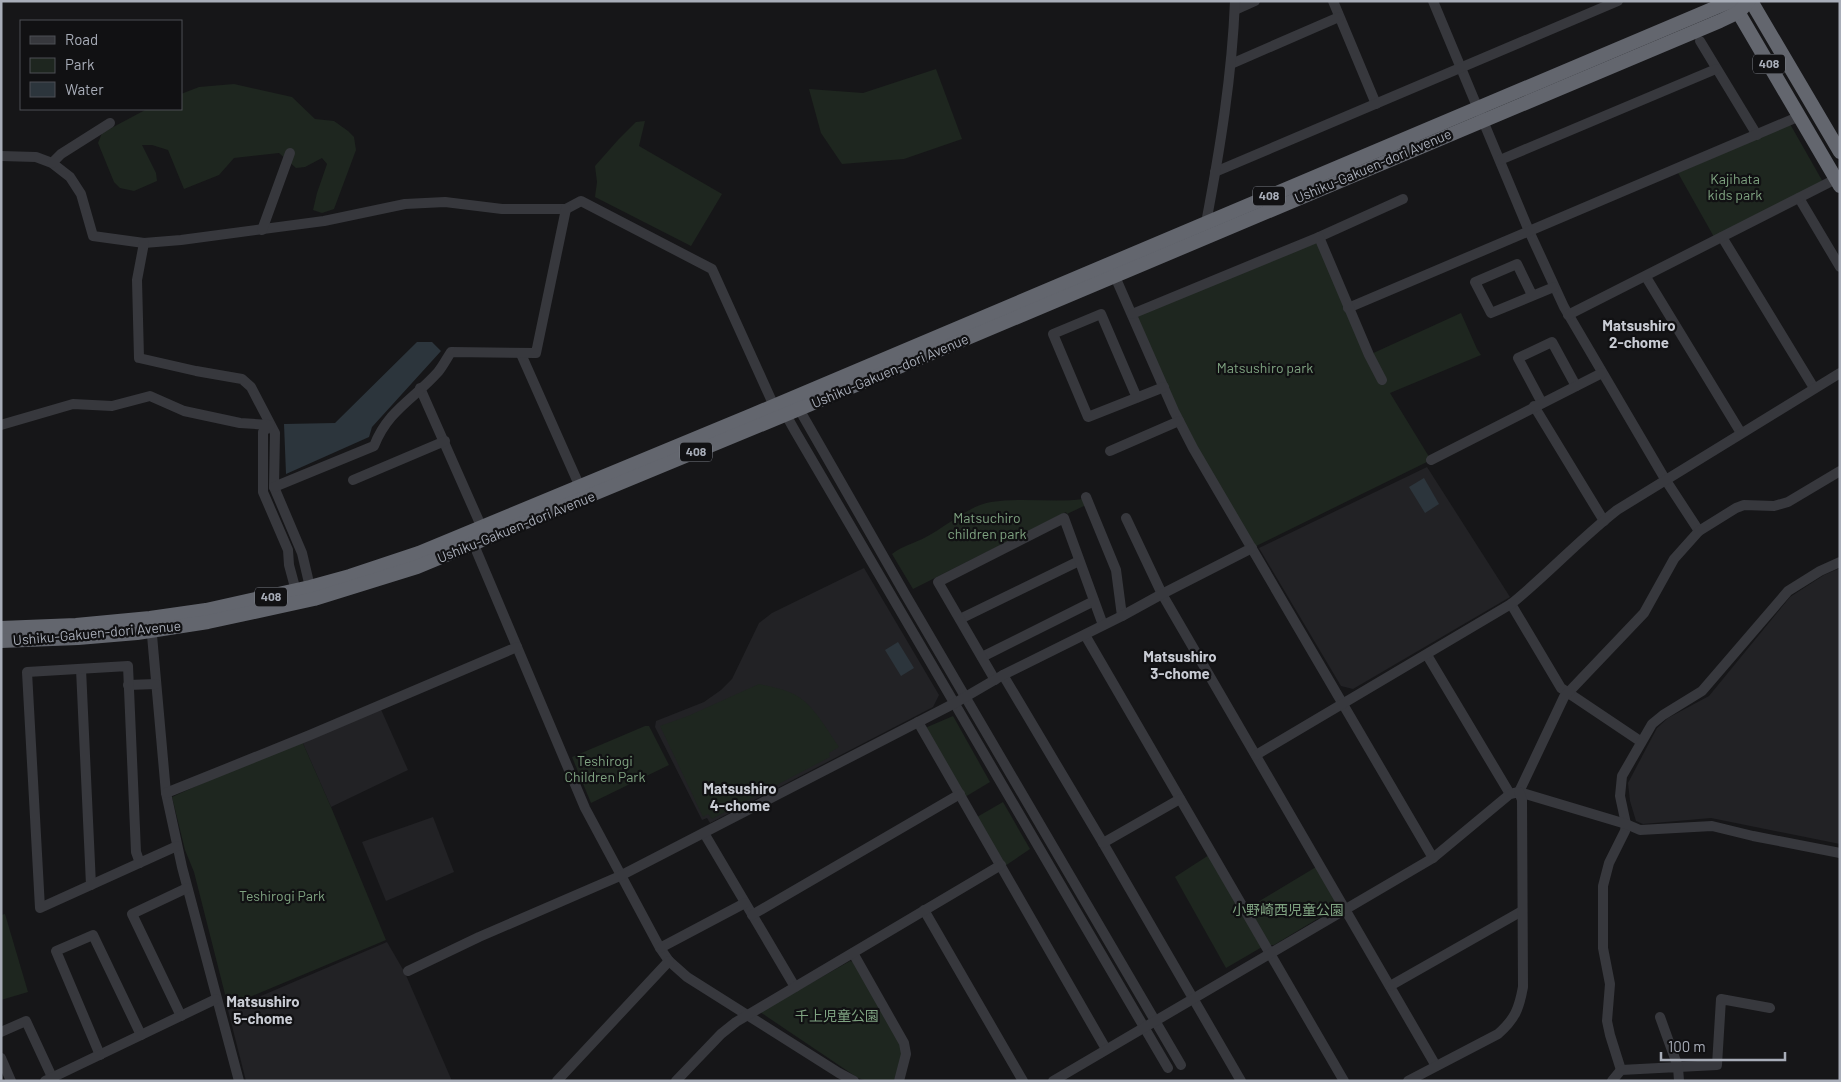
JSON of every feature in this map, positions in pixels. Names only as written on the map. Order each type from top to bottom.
[{"type":"highway","name":"Ushiku-Gakuen-dori Avenue","points":[[1,628],[151,625],[206,610],[310,588],[475,535],[791,408],[1734,5],[1750,1]]},
{"type":"highway","name":"408","points":[[1750,1],[1840,152]]},
{"type":"highway","name":"408","points":[[1734,5],[1838,180]]},
{"type":"highway","name":"Ushiku-Gakuen-dori Avenue","points":[[1112,270],[1206,222],[1480,114]]},
{"type":"highway","name":"Ushiku-Gakuen-dori Avenue","points":[[1,641],[78,638],[151,625],[230,618],[314,599],[393,576],[475,535],[580,487],[774,406],[791,408]]},
{"type":"street","points":[[1206,222],[1231,64],[1235,6],[1255,1]]},
{"type":"street","points":[[1333,1],[1376,104]]},
{"type":"street","points":[[1433,1],[1554,287],[1568,315],[1665,479],[1699,531]]},
{"type":"street","points":[[1215,172],[1618,1]]},
{"type":"street","points":[[1231,64],[1339,18]]},
{"type":"street","points":[[1700,41],[1757,135]]},
{"type":"street","points":[[1500,160],[1716,69]]},
{"type":"street","points":[[1348,308],[1800,116]]},
{"type":"street","points":[[52,163],[61,154],[110,123]]},
{"type":"street","points":[[262,230],[290,153]]},
{"type":"street","points":[[1,156],[36,157],[52,163],[70,177],[81,194],[93,236],[144,243],[190,239],[324,221],[405,204],[444,202],[502,209],[566,209],[581,201],[712,269],[774,406]]},
{"type":"street","points":[[1568,315],[1838,180]]},
{"type":"street","points":[[1799,198],[1840,268]]},
{"type":"street","points":[[1132,314],[1319,237],[1403,199]]},
{"type":"street","points":[[274,487],[374,446],[380,431],[392,416],[439,371],[451,352],[536,353],[566,209]]},
{"type":"street","points":[[1319,237],[1348,308],[1382,380]]},
{"type":"street","points":[[1722,238],[1814,388]]},
{"type":"street","points":[[144,243],[137,280],[139,358],[196,372],[242,379],[252,387],[275,433],[274,487],[302,553],[310,588]]},
{"type":"street","points":[[1532,295],[1517,264],[1475,282],[1491,314],[1554,287]]},
{"type":"street","points":[[1112,270],[1179,421],[1193,448],[1433,858]]},
{"type":"street","points":[[1646,276],[1741,433]]},
{"type":"street","points":[[1137,398],[1101,314],[1053,334],[1088,417],[1137,398],[1164,387]]},
{"type":"street","points":[[1576,386],[1552,342],[1518,358],[1538,404],[1604,520]]},
{"type":"street","points":[[521,354],[580,487]]},
{"type":"street","points":[[1432,460],[1538,404],[1602,373]]},
{"type":"street","points":[[1256,755],[1511,604],[1604,520],[1665,479],[1840,373]]},
{"type":"street","points":[[420,388],[445,441],[475,535],[517,647],[585,808],[660,948],[670,961],[688,977],[748,1015],[836,1078],[854,1081]]},
{"type":"street","points":[[1,425],[73,404],[112,406],[150,396],[184,411],[240,423],[270,424]]},
{"type":"street","points":[[791,408],[905,594],[1181,1065]]},
{"type":"street","points":[[791,408],[955,703],[1168,1068]]},
{"type":"street","points":[[1110,451],[1179,421]]},
{"type":"street","points":[[270,424],[263,432],[263,492],[288,550],[289,565],[296,591]]},
{"type":"street","points":[[353,480],[445,441]]},
{"type":"street","points":[[1055,1080],[1433,858],[1514,793],[1564,697],[1644,613],[1674,559],[1699,531],[1744,505],[1774,506],[1788,502],[1840,471]]},
{"type":"street","points":[[1086,497],[1116,570],[1122,616]]},
{"type":"street","points":[[1103,625],[1064,518],[938,582],[982,657],[999,678],[1103,843],[1241,1081]]},
{"type":"street","points":[[1126,518],[1162,594],[1436,1066]]},
{"type":"street","points":[[408,971],[620,876],[1252,548]]},
{"type":"street","points":[[960,619],[1080,561]]},
{"type":"street","points":[[1621,1070],[1607,1021],[1610,984],[1603,948],[1603,886],[1609,863],[1625,831],[1626,824],[1620,796],[1626,768],[1652,724],[1663,714],[1702,691],[1788,591],[1820,571],[1840,562]]},
{"type":"street","points":[[982,657],[1094,601]]},
{"type":"street","points":[[1511,604],[1561,688],[1640,742]]},
{"type":"street","points":[[151,625],[166,793],[187,888],[239,1081]]},
{"type":"street","points":[[1085,634],[1344,1081]]},
{"type":"street","points":[[166,793],[310,735],[517,647]]},
{"type":"street","points":[[1408,1081],[1498,1034],[1510,1023],[1516,1012],[1523,987],[1522,800],[1514,793],[1427,655]]},
{"type":"street","points":[[140,863],[136,852],[128,666],[27,672],[40,908],[140,863],[177,846]]},
{"type":"street","points":[[81,669],[91,885]]},
{"type":"street","points":[[128,685],[156,684]]},
{"type":"street","points":[[918,722],[1106,1049]]},
{"type":"street","points":[[1514,793],[1626,824],[1640,830],[1712,826],[1840,853]]},
{"type":"street","points":[[752,915],[960,794]]},
{"type":"street","points":[[1103,843],[1180,799]]},
{"type":"street","points":[[704,833],[795,987]]},
{"type":"street","points":[[676,1081],[721,1034],[748,1015],[1000,865]]},
{"type":"street","points":[[181,1016],[132,914],[187,888]]},
{"type":"street","points":[[660,948],[745,903]]},
{"type":"street","points":[[924,910],[1023,1081]]},
{"type":"street","points":[[1390,986],[1522,911]]},
{"type":"street","points":[[100,1054],[56,951],[92,935],[140,1035]]},
{"type":"street","points":[[852,953],[904,1043],[906,1054],[899,1081]]},
{"type":"street","points":[[557,1081],[670,961]]},
{"type":"street","points":[[1,1032],[26,1022],[49,1079],[216,999]]},
{"type":"street","points":[[1612,1081],[1621,1070],[1717,1066],[1721,999],[1770,1008]]},
{"type":"street","points":[[1660,1018],[1678,1067],[1679,1081]]},
{"type":"street","points":[[1,1058],[12,1081]]},
{"type":"shaded area","points":[[1427,467],[1510,597],[1353,689],[1341,686],[1259,548]]},
{"type":"shaded area","points":[[864,568],[939,695],[933,707],[710,823],[707,818],[702,820],[655,727],[656,721],[704,702],[721,690],[732,679],[759,623],[772,613]]},
{"type":"shaded area","points":[[1840,568],[1840,844],[1711,818],[1643,824],[1636,821],[1630,801],[1628,783],[1657,728],[1668,718],[1709,696],[1790,597],[1824,575]]},
{"type":"shaded area","points":[[379,705],[408,770],[331,807],[301,739]]},
{"type":"shaded area","points":[[433,817],[454,872],[386,901],[362,842]]},
{"type":"shaded area","points":[[387,942],[405,973],[452,1081],[246,1081],[228,1010]]},
{"type":"green space","points":[[936,69],[962,139],[904,159],[842,164],[821,133],[809,89],[863,93]]},
{"type":"green space","points":[[234,84],[292,97],[315,119],[334,121],[348,131],[354,137],[356,150],[334,209],[322,213],[313,210],[327,164],[322,158],[305,167],[296,168],[279,153],[234,158],[219,175],[184,189],[168,150],[152,145],[142,145],[156,173],[157,181],[134,191],[120,188],[114,182],[98,143],[102,133],[145,110],[182,110],[182,94],[199,87]]},
{"type":"green space","points":[[645,121],[639,146],[722,194],[691,246],[595,197],[597,182],[595,166],[636,122]]},
{"type":"green space","name":"Kajihata kids park","points":[[1790,124],[1823,182],[1714,237],[1678,173]]},
{"type":"green space","name":"Matsushiro park","points":[[1319,237],[1369,355],[1461,313],[1481,355],[1390,393],[1431,460],[1252,548],[1193,448],[1132,314]]},
{"type":"green space","name":"Matsuchiro children park","points":[[1083,499],[1086,505],[1067,514],[1066,512],[913,589],[892,554],[934,533],[982,504],[1014,500]]},
{"type":"green space","points":[[759,684],[788,691],[803,700],[818,716],[839,747],[829,753],[830,757],[712,819],[708,814],[703,817],[660,726],[688,716]]},
{"type":"green space","points":[[953,716],[990,782],[965,797],[925,728]]},
{"type":"green space","name":"Teshirogi Children Park","points":[[649,726],[669,765],[591,803],[572,757]]},
{"type":"green space","name":"Teshirogi Park","points":[[301,739],[386,940],[228,1006],[194,872],[185,850],[172,797]]},
{"type":"green space","points":[[1003,802],[1030,849],[1005,866],[977,817]]},
{"type":"green space","points":[[1209,855],[1262,947],[1226,968],[1175,877]]},
{"type":"green space","name":"小野崎西児童公園","points":[[1316,867],[1337,903],[1337,907],[1274,945],[1269,945],[1248,908]]},
{"type":"green space","points":[[5,914],[28,992],[1,1000],[1,915]]},
{"type":"green space","name":"千上児童公園","points":[[850,961],[853,962],[902,1045],[902,1058],[894,1081],[867,1081],[858,1078],[760,1012]]},
{"type":"water","points":[[417,342],[432,342],[441,351],[372,427],[369,437],[286,474],[284,424],[335,423]]},
{"type":"water","points":[[1424,478],[1439,504],[1425,513],[1409,487]]},
{"type":"water","points":[[898,642],[914,668],[901,676],[885,650]]},
{"type":"district","name":"Matsushiro 2-chome","points":[[1639,334]]},
{"type":"district","name":"Matsushiro 3-chome","points":[[1180,666]]},
{"type":"district","name":"Matsushiro 4-chome","points":[[740,798]]},
{"type":"district","name":"Matsushiro 5-chome","points":[[263,1010]]}]
